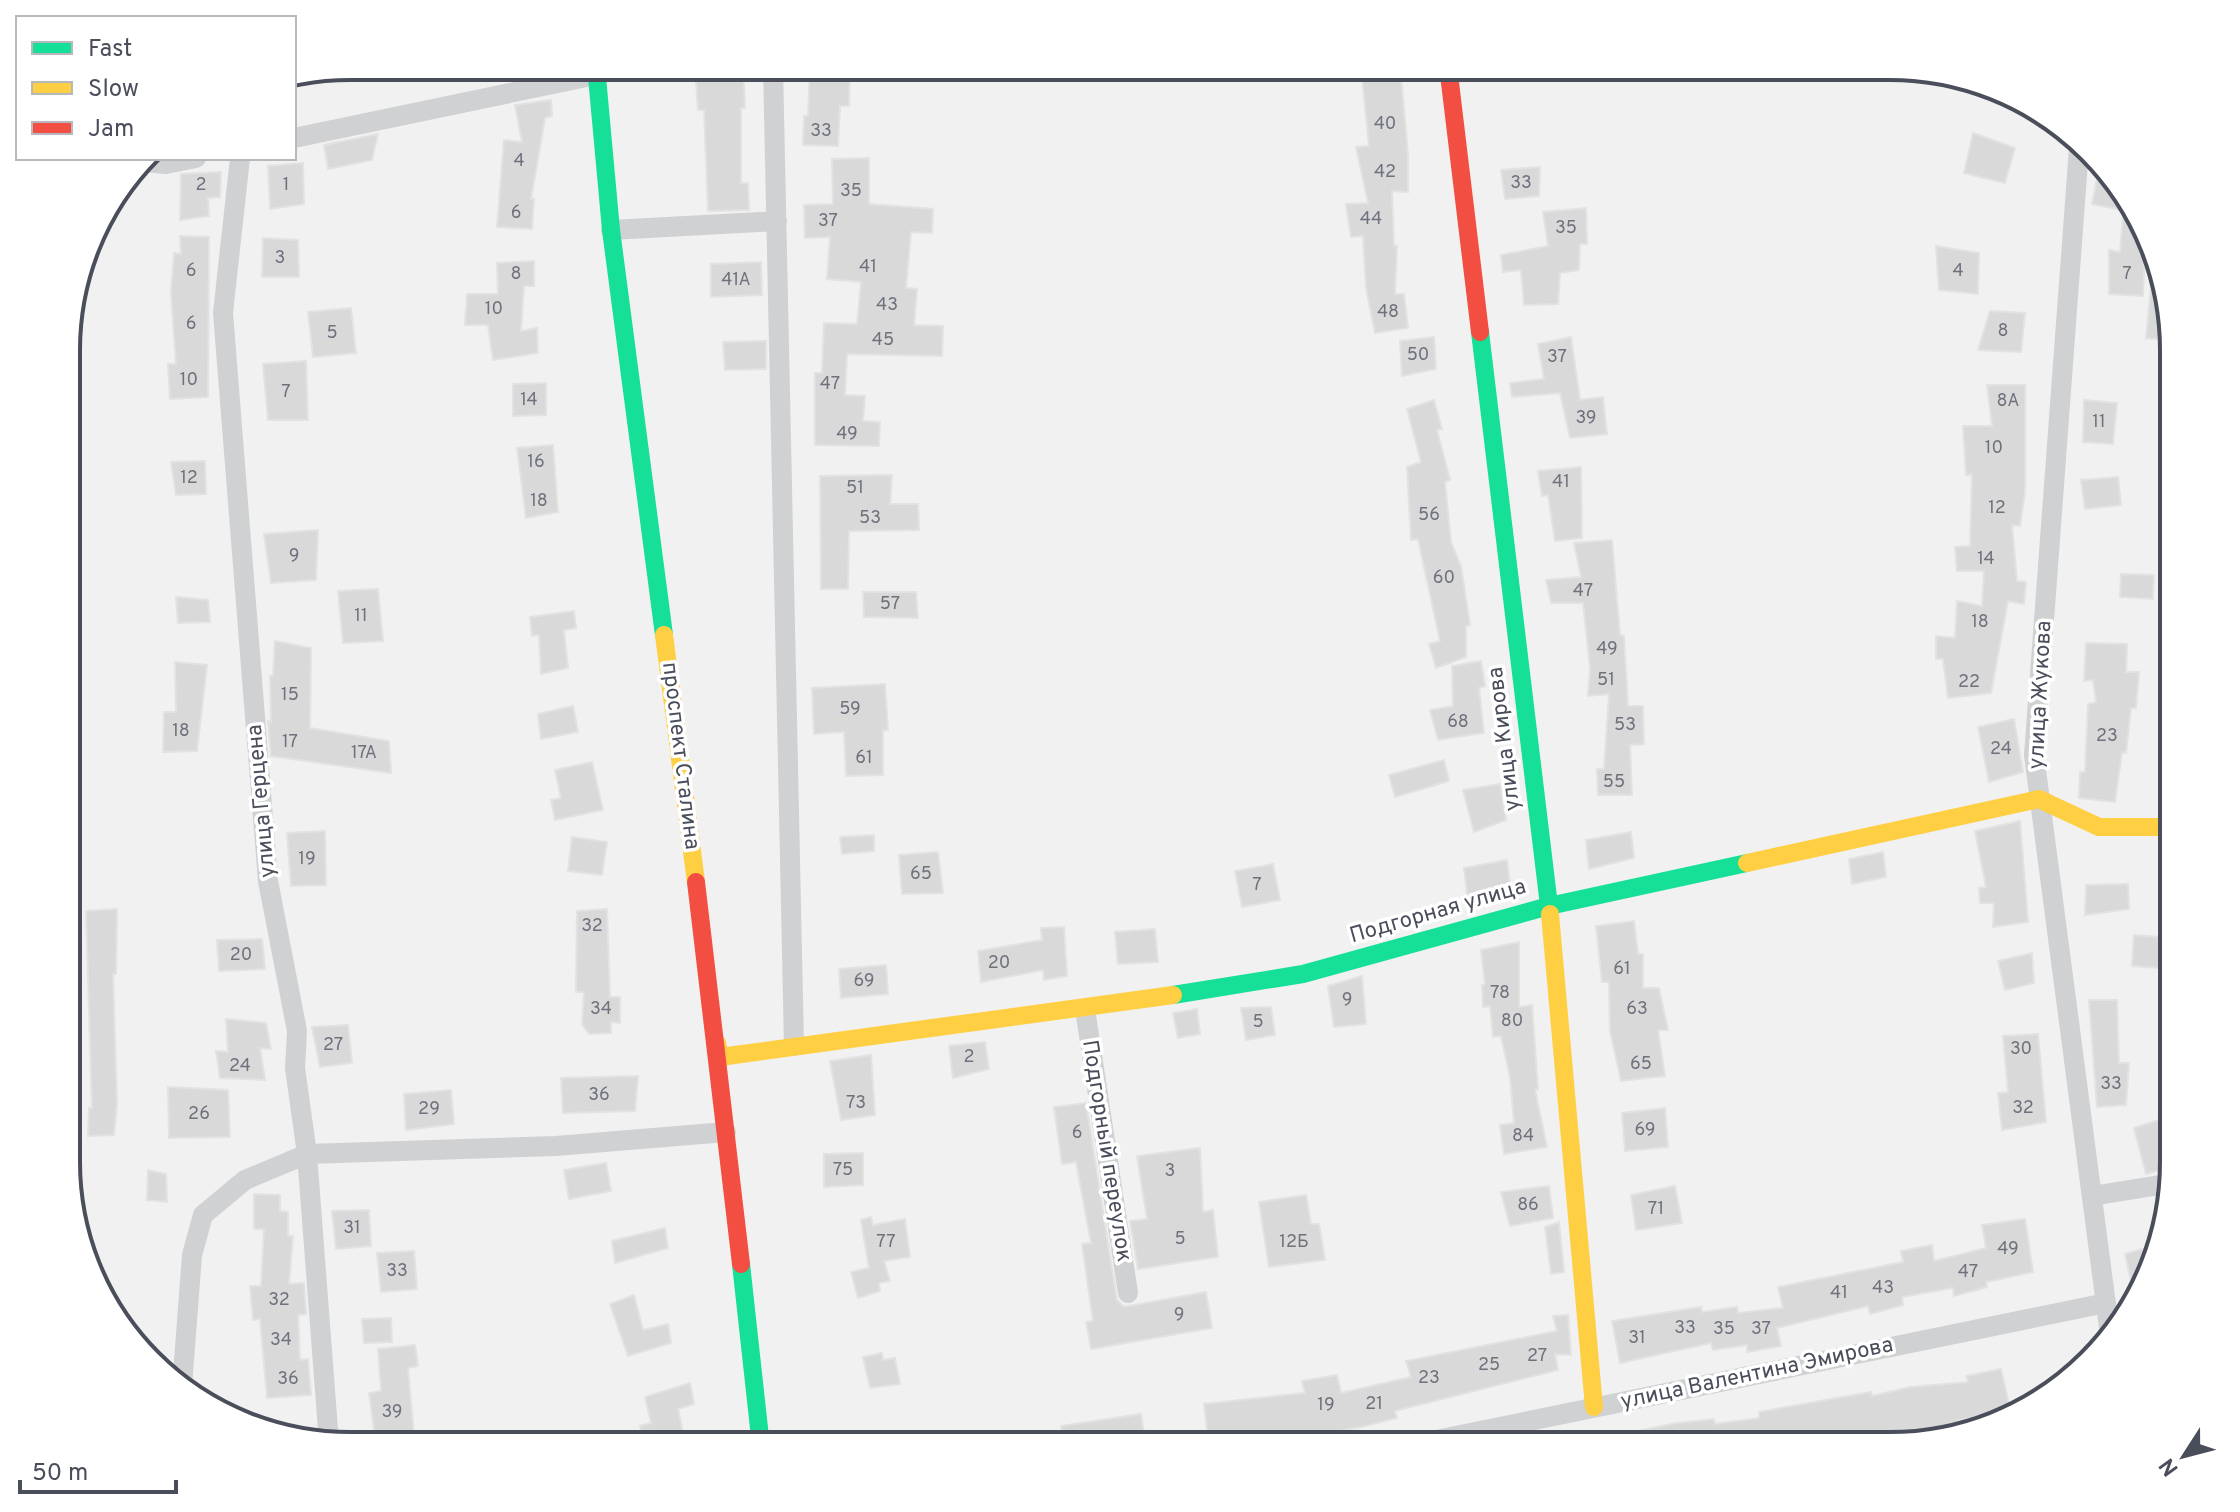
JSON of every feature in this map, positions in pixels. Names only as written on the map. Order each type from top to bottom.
[{"type":"street","points":[[296,138],[555,80]]},
{"type":"street","name":"проспект Сталина","points":[[597,80],[611,230],[717,1043],[759,1432]]},
{"type":"street","points":[[773,80],[794,1046]]},
{"type":"street","name":"улица Кирова","points":[[1450,80],[1549,906],[1594,1407]]},
{"type":"street","name":"улица Жукова","points":[[2078,157],[2034,755],[2108,1320]]},
{"type":"street","points":[[156,163],[186,160]]},
{"type":"street","name":"улица Герцена","points":[[240,160],[223,313],[268,881],[297,1031],[295,1068],[307,1154],[328,1431]]},
{"type":"street","points":[[611,230],[777,221]]},
{"type":"street","points":[[2039,799],[2099,827],[2159,827]]},
{"type":"street","name":"Подгорная улица","points":[[717,1043],[720,1057],[1085,1009],[1303,974],[1549,906],[2039,799]]},
{"type":"street","name":"Подгорный переулок","points":[[1085,1009],[1128,1293]]},
{"type":"street","points":[[183,1373],[192,1255],[203,1215],[245,1180],[307,1154],[556,1146],[726,1132]]},
{"type":"street","points":[[2092,1196],[2158,1185]]},
{"type":"street","name":"улица Валентина Эмирова","points":[[1478,1431],[2106,1303]]},
{"type":"building","points":[[696,80],[744,80],[741,183],[748,183],[749,210],[708,211],[704,110],[698,110]]},
{"type":"building","points":[[810,80],[850,80],[849,106],[840,106],[838,146],[803,145],[804,116],[808,116]]},
{"type":"building","points":[[1362,80],[1401,80],[1408,192],[1392,191],[1394,246],[1397,246],[1395,294],[1404,294],[1408,328],[1375,333],[1366,288],[1363,236],[1351,237],[1346,204],[1368,203],[1356,147],[1369,146]]},
{"type":"building","points":[[551,100],[552,116],[545,118],[531,199],[534,199],[532,229],[497,227],[504,140],[522,142],[515,105]]},
{"type":"building","points":[[1973,133],[2015,148],[2005,183],[1964,173]]},
{"type":"building","points":[[378,134],[372,160],[328,169],[324,145]]},
{"type":"building","points":[[869,158],[869,204],[933,209],[932,233],[911,232],[906,288],[917,289],[914,325],[943,326],[942,356],[847,354],[845,395],[865,396],[863,421],[880,422],[879,446],[815,445],[815,373],[822,373],[824,323],[857,324],[861,282],[827,279],[830,237],[805,238],[804,205],[833,204],[832,159]]},
{"type":"building","points":[[303,163],[304,204],[270,209],[268,166]]},
{"type":"building","points":[[1540,167],[1539,196],[1505,199],[1501,170]]},
{"type":"building","points":[[221,172],[220,197],[208,198],[209,216],[180,220],[181,174]]},
{"type":"building","points":[[2097,178],[2120,210],[2092,204]]},
{"type":"building","points":[[1586,208],[1587,244],[1580,244],[1579,270],[1560,273],[1558,304],[1524,305],[1521,270],[1503,272],[1501,255],[1548,246],[1543,212]]},
{"type":"building","points":[[2124,215],[2145,262],[2143,296],[2109,294],[2109,250],[2120,252]]},
{"type":"building","points":[[180,236],[209,237],[208,397],[170,399],[168,364],[176,364],[171,292],[174,253],[181,254]]},
{"type":"building","points":[[263,238],[298,240],[299,277],[262,277]]},
{"type":"building","points":[[1936,246],[1979,253],[1978,294],[1939,290]]},
{"type":"building","points":[[534,261],[534,286],[524,286],[521,331],[537,328],[538,353],[493,360],[488,325],[465,325],[467,294],[498,294],[497,263]]},
{"type":"building","points":[[761,262],[762,295],[711,297],[711,264]]},
{"type":"building","points":[[2151,282],[2159,339],[2146,338]]},
{"type":"building","points":[[351,308],[356,353],[313,357],[308,312]]},
{"type":"building","points":[[1990,311],[2025,313],[2021,352],[1978,350]]},
{"type":"building","points":[[1434,337],[1436,369],[1402,376],[1400,341]]},
{"type":"building","points":[[1571,337],[1580,400],[1603,397],[1607,434],[1570,438],[1560,393],[1512,397],[1510,383],[1544,379],[1538,344]]},
{"type":"building","points":[[766,341],[766,369],[725,370],[723,342]]},
{"type":"building","points":[[306,361],[308,420],[268,420],[263,364]]},
{"type":"building","points":[[546,383],[546,415],[513,416],[513,384]]},
{"type":"building","points":[[1987,385],[2025,385],[2025,492],[2020,526],[2012,525],[2017,581],[2026,582],[2024,604],[2008,601],[1991,693],[1948,698],[1943,659],[1936,659],[1936,636],[1955,638],[1957,601],[1982,606],[1984,571],[1957,571],[1955,547],[1970,546],[1972,474],[1966,475],[1963,426],[1992,426]]},
{"type":"building","points":[[1434,400],[1442,429],[1437,430],[1450,480],[1445,482],[1451,542],[1461,566],[1470,625],[1466,626],[1466,657],[1436,668],[1429,644],[1440,641],[1418,539],[1411,540],[1407,467],[1421,462],[1407,409]]},
{"type":"building","points":[[2084,400],[2117,403],[2113,444],[2083,442]]},
{"type":"building","points":[[553,445],[558,512],[526,518],[517,448]]},
{"type":"building","points":[[205,461],[206,494],[176,495],[171,462]]},
{"type":"building","points":[[1581,467],[1582,538],[1555,541],[1548,495],[1542,496],[1538,471]]},
{"type":"building","points":[[892,475],[890,504],[918,504],[919,530],[849,531],[848,589],[821,589],[820,476]]},
{"type":"building","points":[[2118,477],[2121,505],[2085,509],[2081,480]]},
{"type":"building","points":[[318,530],[316,580],[271,583],[264,534]]},
{"type":"building","points":[[1612,540],[1620,635],[1624,636],[1628,706],[1643,706],[1644,744],[1630,745],[1632,795],[1598,795],[1597,769],[1604,769],[1609,694],[1588,696],[1590,668],[1583,603],[1551,603],[1546,580],[1581,577],[1574,543]]},
{"type":"building","points":[[2121,574],[2154,575],[2153,599],[2120,597]]},
{"type":"building","points":[[378,589],[383,641],[343,643],[338,591]]},
{"type":"building","points":[[863,592],[916,592],[918,618],[864,617]]},
{"type":"building","points":[[176,597],[208,600],[210,622],[178,623]]},
{"type":"building","points":[[574,611],[576,628],[564,630],[568,668],[541,674],[539,635],[532,636],[530,617]]},
{"type":"building","points":[[275,641],[311,648],[310,728],[389,741],[391,773],[271,756],[268,721],[271,722],[270,676],[273,676]]},
{"type":"building","points":[[2086,643],[2127,644],[2126,672],[2139,672],[2136,708],[2131,708],[2126,753],[2122,752],[2115,802],[2079,798],[2080,772],[2085,772],[2088,704],[2096,702],[2093,680],[2084,681]]},
{"type":"building","points":[[1481,661],[1485,686],[1479,688],[1484,733],[1438,740],[1430,710],[1453,706],[1452,666]]},
{"type":"building","points":[[175,662],[207,665],[197,751],[163,752],[164,712],[176,712]]},
{"type":"building","points":[[885,684],[888,730],[883,730],[883,775],[846,776],[844,732],[814,734],[812,688]]},
{"type":"building","points":[[573,706],[578,732],[541,739],[538,714]]},
{"type":"building","points":[[2014,719],[2023,772],[1989,782],[1978,727]]},
{"type":"building","points":[[1444,760],[1449,781],[1395,797],[1389,775]]},
{"type":"building","points":[[592,762],[603,810],[555,820],[551,800],[561,798],[555,770]]},
{"type":"building","points":[[1500,784],[1506,820],[1474,832],[1463,790]]},
{"type":"building","points":[[2020,821],[2028,922],[1993,927],[1994,903],[1980,903],[1979,888],[1986,887],[1975,831]]},
{"type":"building","points":[[325,831],[326,885],[291,886],[287,833]]},
{"type":"building","points":[[1631,832],[1634,858],[1589,869],[1586,840]]},
{"type":"building","points":[[874,835],[874,851],[842,854],[840,837]]},
{"type":"building","points":[[572,837],[607,842],[602,875],[568,871]]},
{"type":"building","points":[[938,852],[943,893],[902,894],[899,855]]},
{"type":"building","points":[[1883,852],[1886,877],[1852,884],[1849,859]]},
{"type":"building","points":[[1507,860],[1511,890],[1468,901],[1464,868]]},
{"type":"building","points":[[1273,864],[1280,900],[1242,907],[1235,871]]},
{"type":"building","points":[[2128,884],[2129,909],[2085,915],[2086,885]]},
{"type":"building","points":[[117,909],[116,974],[113,974],[117,1104],[114,1135],[88,1136],[89,1108],[92,1108],[86,911]]},
{"type":"building","points":[[607,909],[610,997],[620,997],[620,1023],[611,1022],[611,1033],[589,1034],[582,1024],[584,992],[576,992],[577,911]]},
{"type":"building","points":[[1634,921],[1638,954],[1643,954],[1643,988],[1659,988],[1668,1030],[1658,1030],[1665,1076],[1621,1081],[1610,1031],[1609,982],[1602,982],[1596,926]]},
{"type":"building","points":[[1064,927],[1067,976],[1044,980],[1043,970],[981,982],[978,951],[1042,940],[1041,928]]},
{"type":"building","points":[[1155,929],[1158,962],[1118,964],[1115,932]]},
{"type":"building","points":[[2134,935],[2159,937],[2159,968],[2132,966]]},
{"type":"building","points":[[262,939],[265,969],[219,971],[217,940]]},
{"type":"building","points":[[1519,942],[1519,1007],[1532,1005],[1538,1089],[1535,1090],[1547,1147],[1504,1154],[1500,1125],[1514,1123],[1510,1077],[1501,1036],[1493,1037],[1490,1006],[1483,1007],[1482,985],[1485,984],[1481,950]]},
{"type":"building","points":[[2032,953],[2034,983],[2005,990],[1998,961]]},
{"type":"building","points":[[886,965],[888,994],[841,998],[839,969]]},
{"type":"building","points":[[1362,976],[1366,1024],[1334,1027],[1328,986]]},
{"type":"building","points":[[2089,1000],[2117,1000],[2119,1063],[2129,1063],[2126,1105],[2097,1107]]},
{"type":"building","points":[[1271,1007],[1275,1035],[1246,1040],[1241,1008]]},
{"type":"building","points":[[1197,1009],[1200,1034],[1178,1038],[1173,1013]]},
{"type":"building","points":[[226,1019],[266,1023],[271,1049],[260,1048],[265,1080],[220,1078],[216,1051],[228,1052]]},
{"type":"building","points":[[348,1025],[352,1063],[320,1067],[312,1027]]},
{"type":"building","points":[[2038,1034],[2046,1122],[2002,1130],[1998,1093],[2008,1092],[2003,1036]]},
{"type":"building","points":[[985,1042],[989,1069],[953,1078],[949,1046]]},
{"type":"building","points":[[871,1055],[875,1115],[841,1120],[830,1061]]},
{"type":"building","points":[[638,1076],[635,1111],[563,1113],[561,1078]]},
{"type":"building","points":[[168,1087],[228,1090],[230,1137],[169,1138]]},
{"type":"building","points":[[451,1090],[454,1124],[406,1130],[404,1094]]},
{"type":"building","points":[[1086,1103],[1117,1300],[1123,1306],[1129,1306],[1206,1292],[1212,1328],[1091,1349],[1086,1322],[1093,1321],[1082,1244],[1091,1243],[1076,1162],[1062,1164],[1054,1107]]},
{"type":"building","points":[[1665,1108],[1668,1147],[1625,1151],[1622,1113]]},
{"type":"building","points":[[2159,1120],[2159,1170],[2146,1174],[2134,1128]]},
{"type":"building","points":[[1200,1148],[1203,1212],[1213,1210],[1218,1257],[1138,1269],[1130,1221],[1147,1219],[1137,1156]]},
{"type":"building","points":[[863,1153],[863,1185],[824,1187],[824,1154]]},
{"type":"building","points":[[606,1163],[611,1191],[569,1199],[564,1170]]},
{"type":"building","points":[[148,1170],[166,1174],[167,1202],[147,1200]]},
{"type":"building","points":[[1549,1186],[1553,1218],[1510,1226],[1501,1192]]},
{"type":"building","points":[[1675,1186],[1682,1223],[1636,1230],[1631,1195]]},
{"type":"building","points":[[254,1194],[280,1195],[280,1211],[288,1212],[288,1236],[293,1236],[289,1284],[304,1283],[306,1314],[298,1315],[300,1360],[308,1359],[311,1395],[267,1398],[260,1319],[253,1320],[250,1286],[261,1286],[264,1229],[254,1229]]},
{"type":"building","points":[[1306,1195],[1311,1224],[1319,1224],[1325,1260],[1269,1267],[1259,1202]]},
{"type":"building","points":[[369,1210],[371,1246],[336,1249],[332,1211]]},
{"type":"building","points":[[871,1217],[873,1225],[905,1219],[910,1257],[884,1261],[890,1281],[879,1283],[880,1291],[858,1298],[851,1272],[869,1268],[861,1220]]},
{"type":"building","points":[[2025,1219],[2033,1272],[1986,1282],[1987,1287],[1954,1296],[1953,1288],[1902,1297],[1903,1305],[1870,1314],[1868,1306],[1777,1328],[1781,1346],[1747,1352],[1747,1345],[1713,1350],[1711,1343],[1620,1363],[1612,1321],[1701,1307],[1702,1312],[1737,1307],[1738,1313],[1783,1308],[1778,1287],[1903,1262],[1901,1251],[1932,1245],[1934,1261],[1986,1248],[1982,1225]]},
{"type":"building","points":[[1559,1222],[1564,1272],[1551,1274],[1545,1227]]},
{"type":"building","points":[[665,1228],[668,1248],[615,1263],[612,1241]]},
{"type":"building","points":[[2146,1248],[2131,1282],[2125,1254]]},
{"type":"building","points":[[414,1251],[417,1289],[381,1292],[377,1253]]},
{"type":"building","points":[[634,1295],[643,1330],[668,1324],[671,1343],[628,1356],[610,1304]]},
{"type":"building","points":[[1568,1315],[1571,1355],[1555,1354],[1558,1370],[1395,1411],[1397,1418],[1336,1431],[1207,1431],[1204,1404],[1305,1393],[1302,1381],[1337,1375],[1341,1393],[1411,1377],[1406,1361],[1557,1331],[1553,1316]]},
{"type":"building","points":[[391,1318],[392,1342],[364,1343],[362,1319]]},
{"type":"building","points":[[415,1345],[418,1366],[408,1368],[414,1432],[374,1432],[369,1393],[381,1391],[378,1349]]},
{"type":"building","points":[[882,1353],[883,1360],[895,1358],[900,1384],[870,1388],[863,1357]]},
{"type":"building","points":[[2001,1369],[2009,1404],[1974,1418],[1957,1420],[1958,1423],[1916,1430],[1637,1431],[1714,1419],[1715,1424],[1759,1418],[1759,1412],[1871,1392],[1872,1396],[1910,1387],[1968,1382],[1966,1376]]},
{"type":"building","points":[[690,1383],[694,1404],[678,1409],[683,1432],[642,1432],[640,1426],[651,1423],[645,1397]]},
{"type":"building","points":[[1141,1414],[1144,1431],[1062,1432],[1061,1426]]},
{"type":"traffic: fast","points":[[597,80],[611,230],[664,635]]},
{"type":"traffic: fast","points":[[1480,332],[1550,914]]},
{"type":"traffic: fast","points":[[1173,995],[1303,974],[1549,906],[1747,863]]},
{"type":"traffic: fast","points":[[741,1264],[759,1432]]},
{"type":"traffic: slow","points":[[664,635],[696,882]]},
{"type":"traffic: slow","points":[[1747,863],[2039,799],[2099,827],[2159,827]]},
{"type":"traffic: slow","points":[[1550,914],[1594,1407]]},
{"type":"traffic: slow","points":[[717,1043],[720,1057],[1173,995]]},
{"type":"traffic: jam","points":[[1450,80],[1480,332]]},
{"type":"traffic: jam","points":[[696,882],[741,1264]]}]
